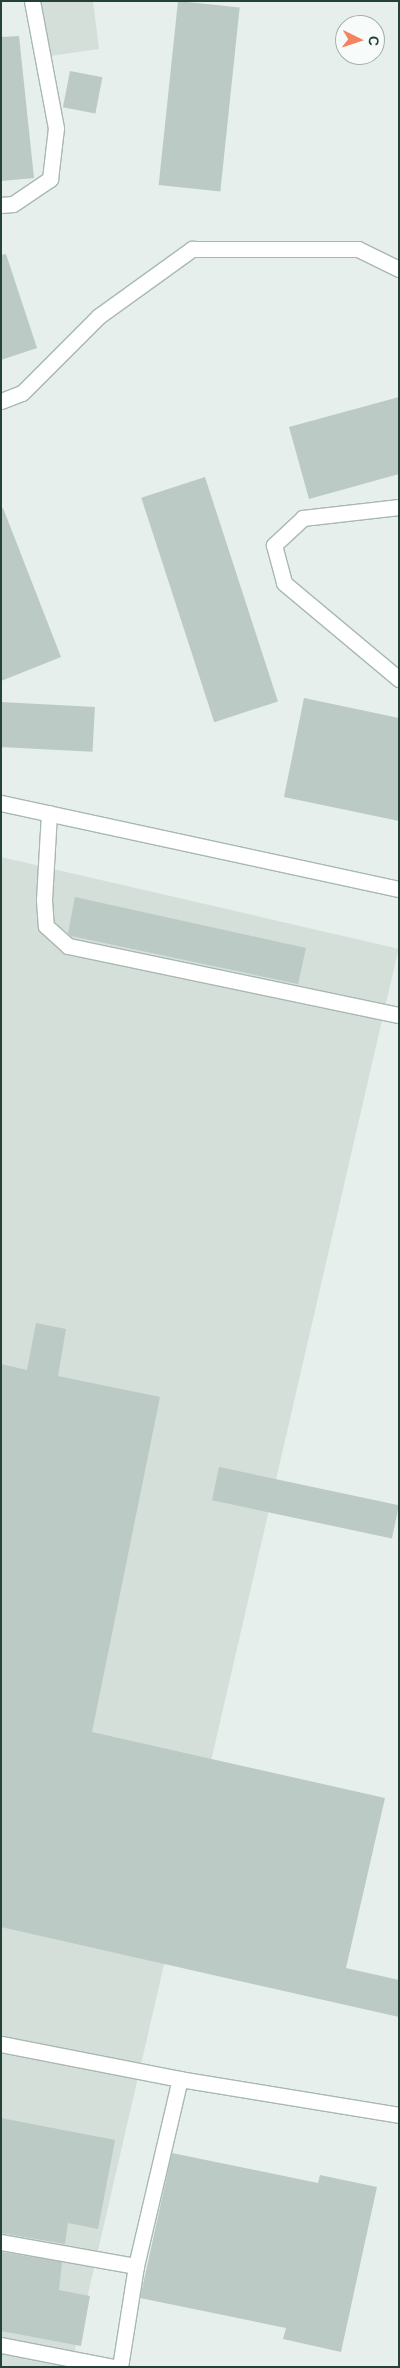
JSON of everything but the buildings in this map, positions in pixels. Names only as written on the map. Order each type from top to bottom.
[{"type":"street","points":[[1,205],[13,204],[50,179],[56,128],[32,1]]},
{"type":"street","points":[[1,401],[22,393],[99,316],[192,249],[358,249],[399,269]]},
{"type":"street","points":[[399,507],[303,518],[274,545],[284,583],[399,679]]},
{"type":"street","points":[[1,803],[399,889]]},
{"type":"street","points":[[49,813],[44,900],[46,926],[68,946],[399,1015]]},
{"type":"street","points":[[1,2044],[180,2079],[399,2115]]},
{"type":"street","points":[[120,2367],[136,2266],[180,2079]]},
{"type":"street","points":[[1,2242],[136,2266]]},
{"type":"street","points":[[1,2345],[113,2367]]},
{"type":"shaded area","points":[[41,1],[93,1],[99,49],[50,56]]},
{"type":"shaded area","points":[[1,857],[399,949],[71,2367],[1,2367]]}]
